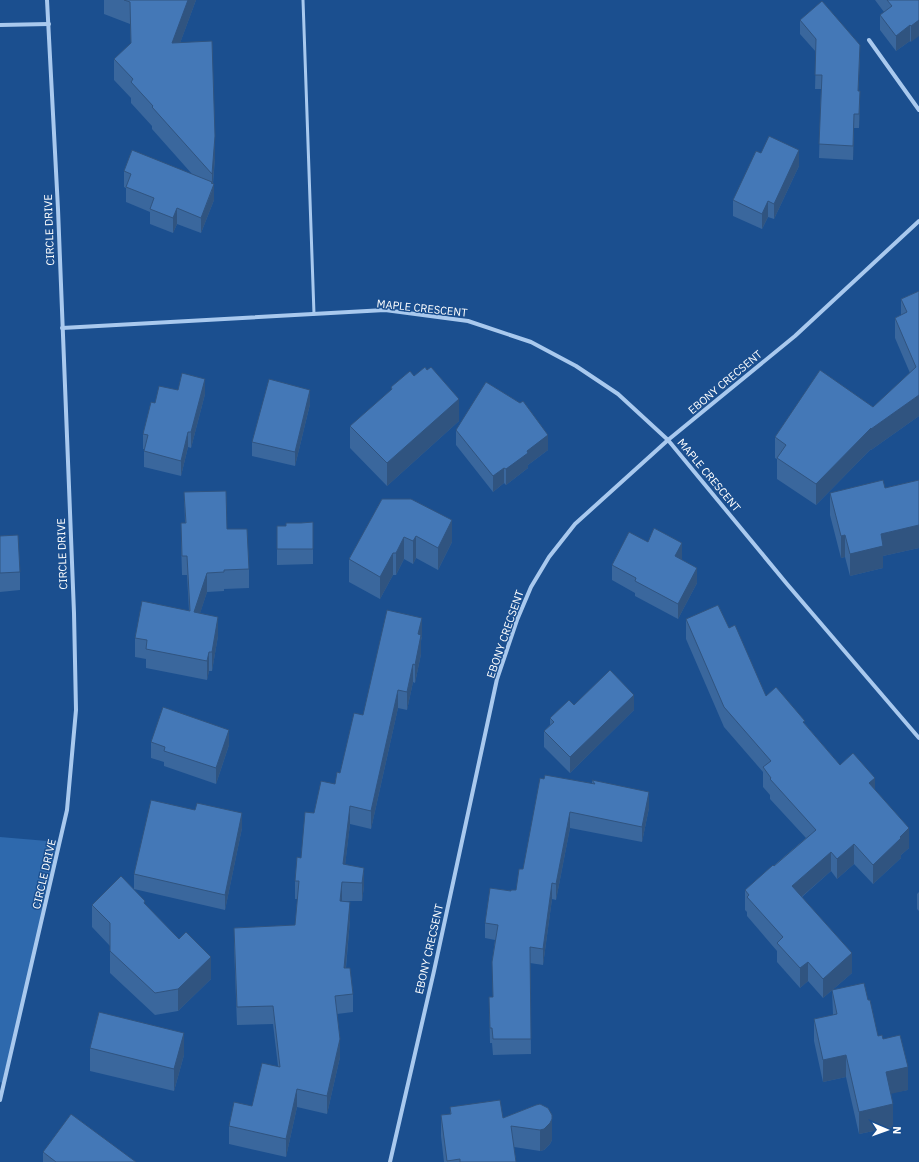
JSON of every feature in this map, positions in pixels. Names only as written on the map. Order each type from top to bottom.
[{"type":"street","name":"CIRCLE DRIVE","points":[[0,1100],[67,810],[76,710],[74,613],[47,0]]},
{"type":"street","points":[[0,25],[49,24]]},
{"type":"street","points":[[869,40],[919,110]]},
{"type":"street","name":"EBONY CRECSENT","points":[[390,1162],[437,956],[497,679],[517,620],[531,587],[549,557],[575,524],[668,440],[795,336],[919,222]]},
{"type":"street","name":"MAPLE CRESCENT","points":[[62,328],[385,310],[468,321],[531,342],[576,366],[618,394],[668,440],[787,584],[919,738]]},
{"type":"lane","points":[[304,0],[314,314]]},
{"type":"shaded area","points":[[0,837],[59,842],[2,1083],[0,1082]]},
{"type":"building","points":[[124,0],[188,0],[172,43],[212,41],[215,136],[212,174],[152,107],[153,106],[131,82],[133,79],[114,59],[131,43],[130,2]]},
{"type":"building","points":[[887,0],[919,0],[919,20],[896,36],[880,15],[892,6]]},
{"type":"building","points":[[822,1],[860,45],[858,91],[860,91],[859,114],[854,114],[853,146],[819,144],[822,75],[815,75],[816,39],[800,20]]},
{"type":"building","points":[[769,136],[799,150],[774,204],[768,201],[762,214],[733,200],[756,151],[761,153]]},
{"type":"building","points":[[132,150],[212,182],[211,183],[214,184],[201,218],[177,208],[173,218],[150,209],[154,198],[126,187],[131,174],[124,171]]},
{"type":"building","points":[[919,291],[919,395],[871,428],[816,484],[777,458],[786,445],[775,437],[820,370],[873,407],[916,367],[895,318],[907,312],[901,299]]},
{"type":"building","points":[[425,367],[427,370],[431,367],[459,399],[387,463],[350,426],[410,371],[414,376]]},
{"type":"building","points":[[182,373],[205,379],[191,432],[188,432],[181,461],[144,451],[148,435],[143,434],[151,402],[155,403],[159,386],[178,390]]},
{"type":"building","points":[[269,379],[310,390],[295,452],[252,442]]},
{"type":"building","points":[[486,382],[520,403],[523,401],[548,435],[527,451],[528,453],[506,469],[504,468],[493,476],[456,430]]},
{"type":"building","points":[[883,480],[885,488],[919,480],[919,525],[881,534],[883,546],[850,554],[845,535],[841,536],[830,493]]},
{"type":"building","points":[[226,491],[227,529],[247,529],[249,569],[224,570],[224,572],[207,573],[194,612],[218,617],[212,652],[209,652],[207,661],[146,649],[147,640],[135,638],[142,601],[190,611],[187,556],[182,556],[181,523],[186,523],[184,492]]},
{"type":"building","points":[[382,499],[411,499],[452,520],[438,548],[416,536],[413,541],[404,537],[396,553],[393,553],[380,577],[349,559]]},
{"type":"building","points":[[313,522],[313,549],[277,549],[277,526],[286,526],[286,523]]},
{"type":"building","points":[[654,528],[682,543],[675,556],[697,568],[678,604],[635,581],[636,578],[612,565],[629,532],[648,542]]},
{"type":"building","points":[[18,535],[20,572],[0,573],[0,536]]},
{"type":"building","points":[[718,605],[729,628],[735,625],[766,696],[776,687],[805,721],[803,722],[840,765],[853,753],[875,778],[869,783],[909,828],[900,837],[901,838],[873,865],[854,844],[837,859],[831,852],[792,886],[852,953],[823,979],[808,962],[800,968],[777,943],[783,937],[747,897],[749,895],[745,890],[816,830],[770,779],[771,778],[763,767],[771,761],[724,707],[686,619]]},
{"type":"building","points":[[387,610],[422,618],[418,634],[421,635],[415,665],[413,664],[407,692],[398,690],[371,811],[350,806],[343,864],[364,868],[362,883],[342,882],[340,901],[350,902],[344,968],[350,968],[353,994],[335,996],[340,1039],[327,1096],[297,1089],[286,1139],[229,1126],[234,1102],[252,1106],[262,1063],[280,1067],[273,1006],[237,1007],[234,928],[295,925],[299,881],[295,881],[297,857],[301,858],[305,812],[314,813],[321,781],[335,784],[337,772],[340,773],[354,713],[363,715]]},
{"type":"building","points":[[610,670],[634,695],[570,757],[544,731],[554,722],[550,718],[569,700],[574,705]]},
{"type":"building","points":[[163,707],[229,730],[216,768],[164,751],[165,747],[151,742]]},
{"type":"building","points":[[545,775],[595,784],[592,780],[649,792],[642,827],[570,812],[556,884],[552,883],[543,949],[530,947],[531,1039],[493,1039],[492,1028],[490,1028],[489,997],[493,997],[492,962],[498,925],[485,923],[490,888],[511,891],[516,890],[519,869],[523,869],[540,778],[544,779]]},
{"type":"building","points":[[151,800],[195,810],[197,803],[242,813],[225,895],[134,874]]},
{"type":"building","points":[[121,876],[145,901],[144,903],[179,939],[186,932],[211,957],[178,989],[155,993],[110,951],[110,923],[92,905]]},
{"type":"building","points":[[864,983],[868,1000],[870,1000],[878,1036],[882,1035],[883,1039],[900,1035],[908,1067],[886,1072],[893,1104],[859,1112],[846,1055],[823,1060],[814,1019],[837,1014],[832,990]]},
{"type":"building","points":[[99,1012],[184,1033],[174,1069],[90,1048]]},
{"type":"building","points":[[500,1100],[503,1118],[540,1104],[548,1108],[552,1115],[552,1119],[544,1129],[540,1130],[511,1126],[516,1162],[460,1162],[460,1159],[447,1161],[441,1115],[451,1114],[450,1107]]},
{"type":"building","points":[[71,1114],[136,1162],[56,1162],[43,1152]]}]
